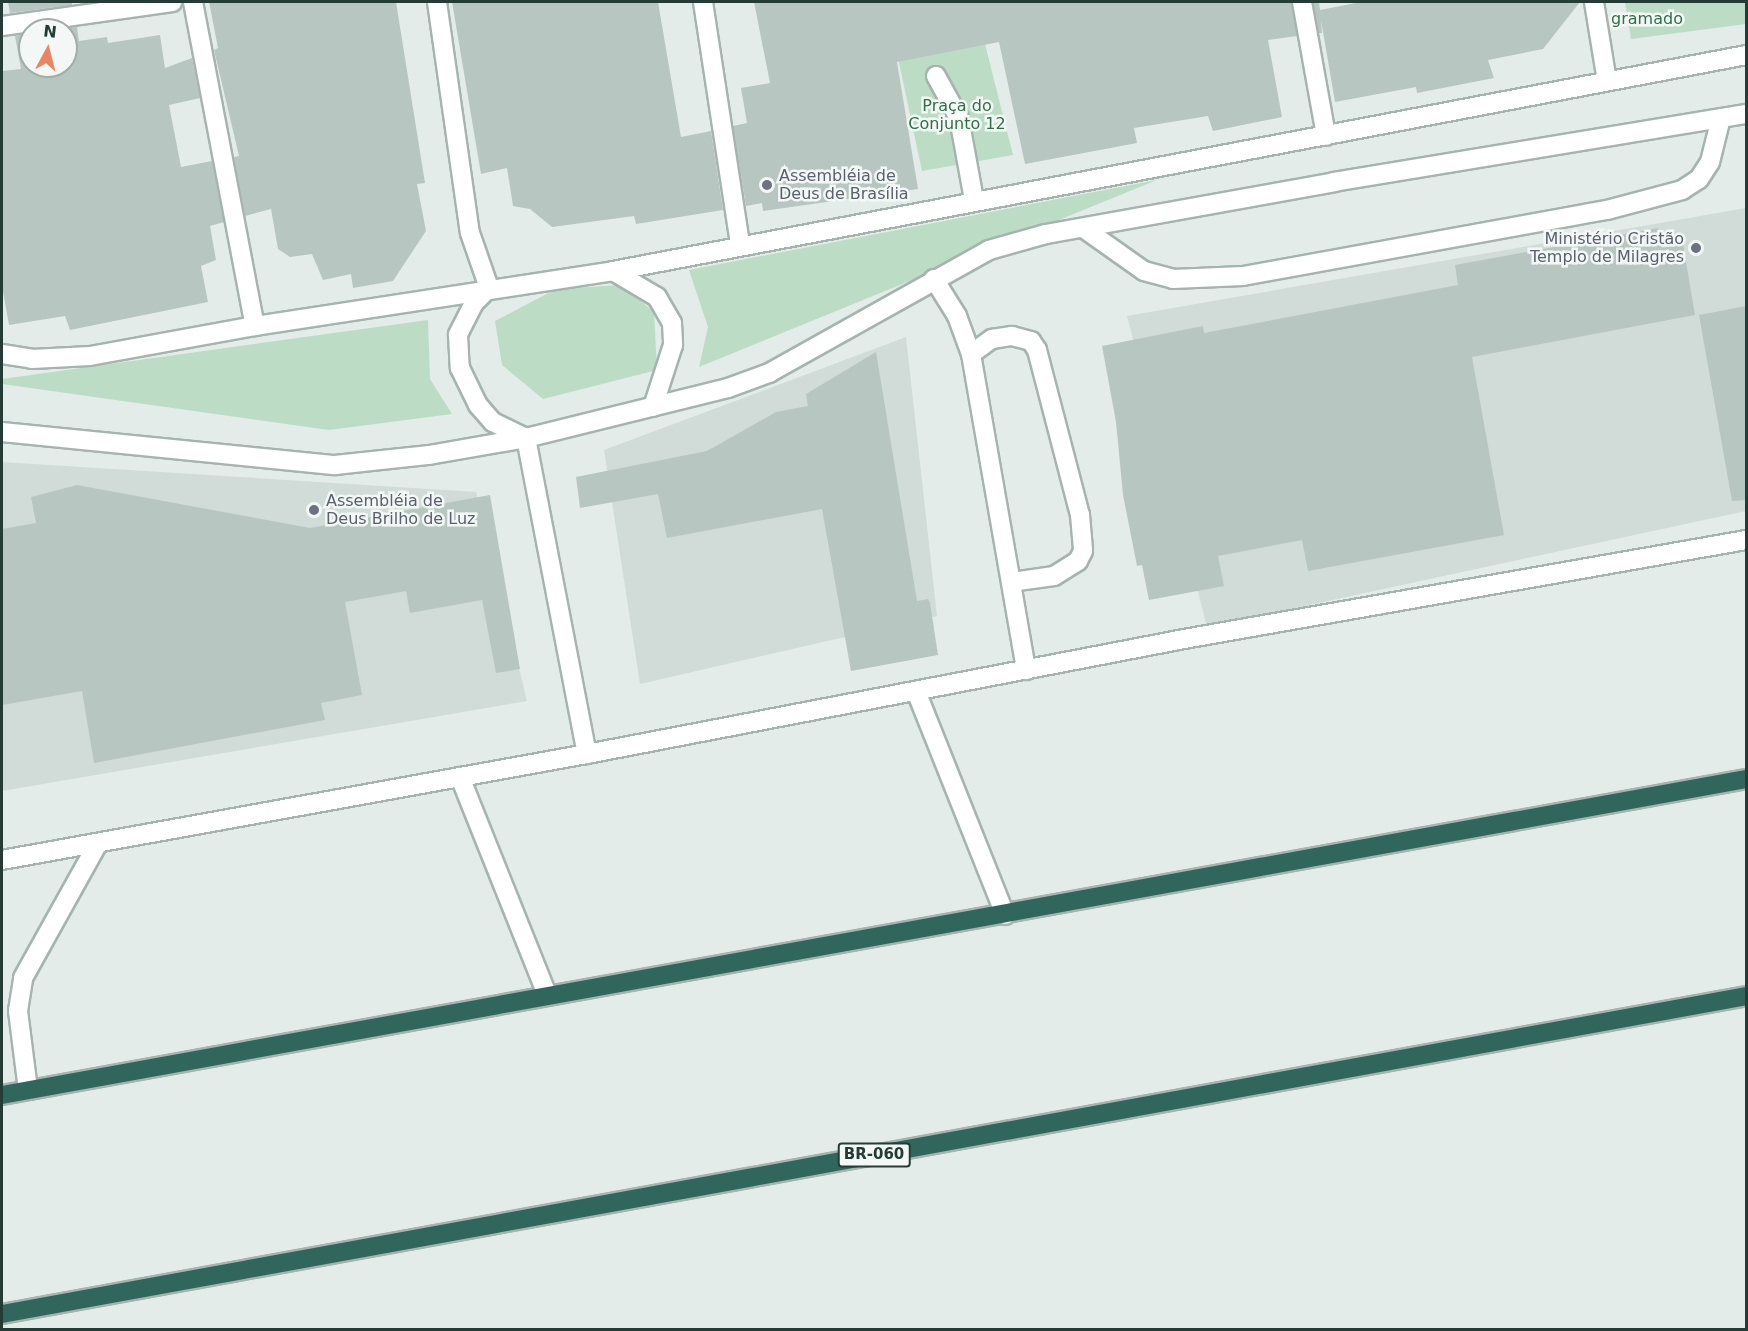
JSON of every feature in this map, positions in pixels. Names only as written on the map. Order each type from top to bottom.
[{"type":"highway","points":[[2,1095],[1746,779]]},
{"type":"highway","name":"BR-060","points":[[2,1314],[1746,996]]},
{"type":"street","points":[[2,26],[172,2]]},
{"type":"street","points":[[193,2],[255,326]]},
{"type":"street","points":[[437,2],[470,233],[489,288]]},
{"type":"street","points":[[703,2],[740,244]]},
{"type":"street","points":[[1302,2],[1326,136]]},
{"type":"street","points":[[1594,2],[1606,81]]},
{"type":"street","points":[[2,354],[32,359],[90,356],[255,326],[489,288],[613,271],[740,244],[1326,136],[1746,55]]},
{"type":"street","points":[[936,76],[959,118],[974,200]]},
{"type":"street","points":[[2,432],[335,465],[526,438],[653,407],[769,373],[989,250],[1046,234],[1086,230],[1334,182],[1746,114]]},
{"type":"street","points":[[1086,230],[1144,271],[1173,279],[1243,276],[1607,210],[1673,192],[1699,179],[1710,162],[1721,118]]},
{"type":"street","points":[[613,271],[657,297],[672,323],[673,345],[653,407]]},
{"type":"street","points":[[934,279],[957,316],[971,354],[1026,669]]},
{"type":"street","points":[[489,288],[474,303],[458,335],[460,368],[478,405],[493,422],[526,438]]},
{"type":"street","points":[[971,354],[992,339],[1012,336],[1030,341],[1037,350],[1080,515],[1083,551],[1078,561],[1054,576],[1012,582]]},
{"type":"street","points":[[526,438],[587,754]]},
{"type":"street","points":[[2,860],[587,754],[1026,669],[1746,540]]},
{"type":"street","points":[[916,691],[1005,915]]},
{"type":"street","points":[[460,777],[547,995]]},
{"type":"street","points":[[28,1090],[18,1011],[23,978],[98,843]]},
{"type":"shaded area","points":[[1746,208],[1746,511],[1207,627],[1127,316]]},
{"type":"shaded area","points":[[906,337],[937,616],[640,684],[604,450]]},
{"type":"shaded area","points":[[2,462],[476,492],[527,701],[2,791]]},
{"type":"green space","name":"gramado","points":[[1625,2],[1746,2],[1746,24],[1631,39]]},
{"type":"green space","name":"Praça do Conjunto 12","points":[[985,44],[1013,155],[922,171],[898,58]]},
{"type":"green space","points":[[1157,180],[699,367],[708,327],[689,270]]},
{"type":"green space","points":[[622,285],[654,312],[657,370],[543,399],[502,365],[495,321],[556,289]]},
{"type":"green space","points":[[428,320],[430,379],[452,414],[329,430],[2,384],[2,379]]},
{"type":"building","points":[[8,2],[72,2],[72,5],[10,13]]},
{"type":"building","points":[[209,2],[396,2],[425,183],[417,184],[426,231],[393,281],[353,288],[351,274],[323,280],[312,254],[290,257],[278,249],[271,209],[245,216],[234,157],[239,156],[214,50],[218,48]]},
{"type":"building","points":[[452,2],[658,2],[681,137],[711,131],[723,210],[636,224],[634,216],[552,227],[530,209],[513,206],[507,168],[481,174]]},
{"type":"building","points":[[754,2],[1291,2],[1297,36],[1268,40],[1282,117],[1213,131],[1208,116],[1134,128],[1137,143],[1025,164],[999,42],[897,62],[918,189],[763,211],[762,203],[746,206],[733,126],[747,123],[741,88],[770,83]]},
{"type":"building","points":[[1313,2],[1319,2],[1320,10],[1361,2],[1580,2],[1543,49],[1488,60],[1494,78],[1417,93],[1416,87],[1335,102],[1321,20],[1322,33],[1319,33]]},
{"type":"building","points":[[78,34],[79,41],[107,37],[108,43],[160,35],[165,68],[192,58],[200,98],[169,105],[181,167],[212,161],[224,222],[210,226],[216,260],[201,266],[208,302],[70,330],[65,316],[9,325],[2,286],[2,71],[18,69],[18,78],[78,78]]},
{"type":"building","points":[[18,35],[18,52],[15,36]]},
{"type":"building","points":[[1658,228],[1662,248],[1683,244],[1695,315],[1472,357],[1504,535],[1308,571],[1302,540],[1218,556],[1224,586],[1149,600],[1142,565],[1137,566],[1123,495],[1116,422],[1102,346],[1203,326],[1204,333],[1458,285],[1455,265]]},
{"type":"building","points":[[1746,306],[1746,500],[1732,501],[1699,315]]},
{"type":"building","points":[[876,352],[917,601],[928,599],[930,603],[938,655],[851,671],[822,509],[667,538],[658,494],[580,508],[576,477],[707,451],[776,412],[808,406],[806,394]]},
{"type":"building","points":[[77,485],[310,528],[490,495],[520,669],[496,673],[482,600],[410,613],[406,591],[345,602],[362,695],[321,703],[325,720],[94,763],[82,691],[2,705],[2,529],[36,523],[31,497]]},
{"type":"place","name":"Assembléia de Deus de Brasília","points":[[767,185]]},
{"type":"place","name":"Ministério Cristão Templo de Milagres","points":[[1696,248]]},
{"type":"place","name":"Assembléia de Deus Brilho de Luz","points":[[314,510]]}]
